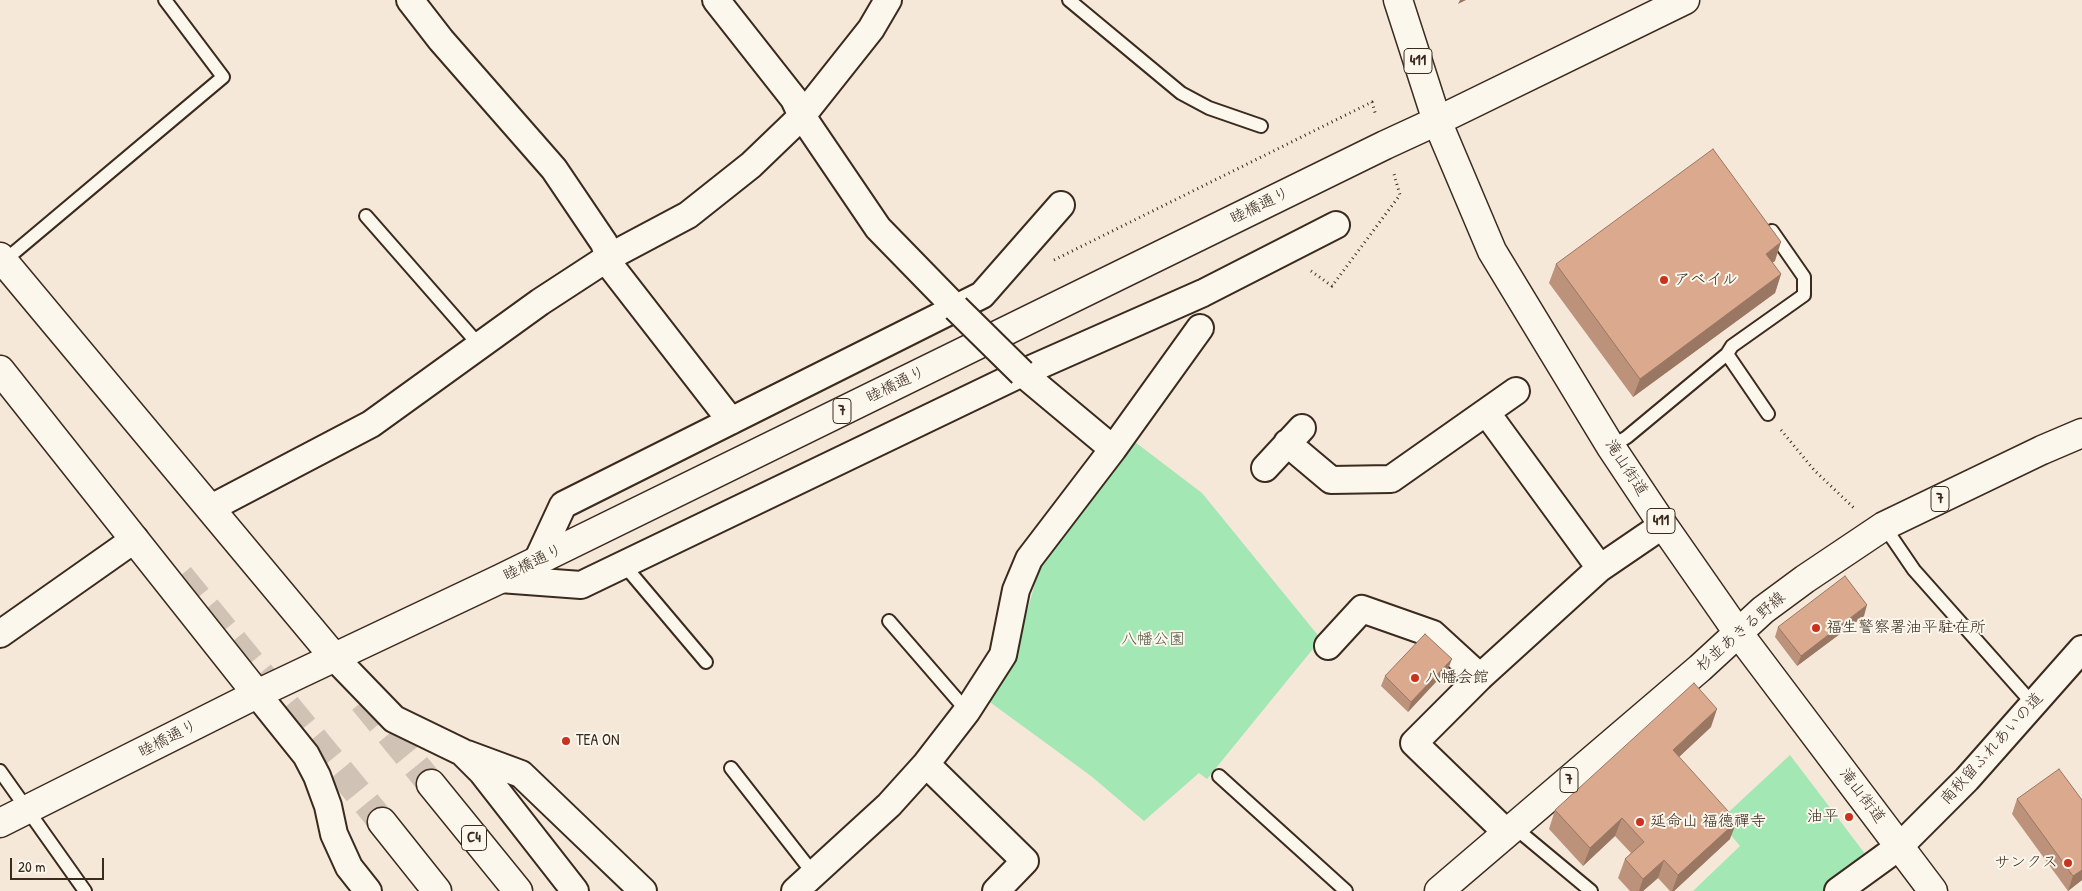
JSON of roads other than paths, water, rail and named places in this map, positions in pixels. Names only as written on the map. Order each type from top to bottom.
[{"type":"main road","name":"滝山街道","points":[[1398,0],[1437,121],[1492,251],[1611,447],[1663,525],[1739,634],[1933,891]]},
{"type":"main road","name":"睦橋通り","points":[[0,823],[257,694],[500,579],[1385,144],[1437,121],[1686,0]]},
{"type":"main road","points":[[2,259],[334,657]]},
{"type":"main road","points":[[0,370],[257,694]]},
{"type":"main road","name":"杉並あきる野線","points":[[1439,891],[1739,634],[1763,610],[1791,589],[1880,528],[2042,450],[2082,433]]},
{"type":"main road","name":"C4","points":[[431,784],[518,891]]},
{"type":"main road","points":[[382,822],[437,891]]},
{"type":"street","points":[[410,0],[441,40],[554,169],[604,243],[613,268],[731,421]]},
{"type":"street","points":[[716,0],[794,99],[802,116],[878,228],[1022,373],[1113,449]]},
{"type":"street","points":[[211,508],[371,424],[609,257],[688,215],[751,165],[802,116],[871,29],[888,0]]},
{"type":"street","points":[[537,560],[563,505],[982,296],[1061,205]]},
{"type":"street","points":[[500,579],[581,586],[1022,373],[1203,293],[1336,225]]},
{"type":"street","points":[[795,891],[889,804],[926,764],[967,711],[1003,655],[1016,590],[1029,559],[1079,491],[1113,449],[1200,328]]},
{"type":"street","points":[[1264,468],[1295,436],[1331,480],[1391,479],[1516,391]]},
{"type":"street","points":[[1486,412],[1600,568]]},
{"type":"street","points":[[1511,830],[1414,743],[1480,678],[1600,568],[1663,525]]},
{"type":"street","points":[[0,634],[135,539]]},
{"type":"street","points":[[1328,646],[1362,610],[1433,634],[1480,678]]},
{"type":"street","name":"南秋留ふれあいの道","points":[[1838,891],[1900,846],[1967,779],[2082,649]]},
{"type":"street","points":[[334,657],[394,719],[462,752],[521,774],[643,891]]},
{"type":"street","points":[[257,694],[306,755],[318,776],[328,806],[334,834],[349,867],[368,891]]},
{"type":"street","points":[[462,752],[482,772],[575,891]]},
{"type":"street","points":[[926,764],[1025,861],[996,891]]},
{"type":"lane","points":[[2,259],[224,77],[165,0]]},
{"type":"lane","points":[[1069,0],[1181,93],[1209,108],[1261,126]]},
{"type":"lane","points":[[366,216],[480,346]]},
{"type":"lane","points":[[1611,447],[1628,437],[1727,354],[1732,346],[1804,295],[1804,277],[1765,222]]},
{"type":"lane","points":[[1727,354],[1768,414]]},
{"type":"lane","points":[[1880,528],[1914,570],[2033,704]]},
{"type":"lane","points":[[624,565],[706,662]]},
{"type":"lane","points":[[889,621],[967,711]]},
{"type":"lane","points":[[731,768],[813,873]]},
{"type":"lane","points":[[0,772],[85,891]]},
{"type":"lane","points":[[1218,776],[1346,891]]},
{"type":"lane","points":[[1511,830],[1591,891]]},
{"type":"tunnel","points":[[180,576],[382,822]]},
{"type":"tunnel","points":[[363,701],[431,784]]},
{"type":"place","name":"アベイル","points":[[1664,280]]},
{"type":"place","name":"福生警察署油平駐在所","points":[[1816,628]]},
{"type":"place","name":"八幡会館","points":[[1415,678]]},
{"type":"place","name":"TEA ON","points":[[566,741]]},
{"type":"place","name":"油平","points":[[1849,817]]},
{"type":"place","name":"延命山 福德禪寺","points":[[1640,822]]},
{"type":"place","name":"サンクス","points":[[2068,863]]},
{"type":"park label","name":"八幡公園","points":[[1153,640]]}]
